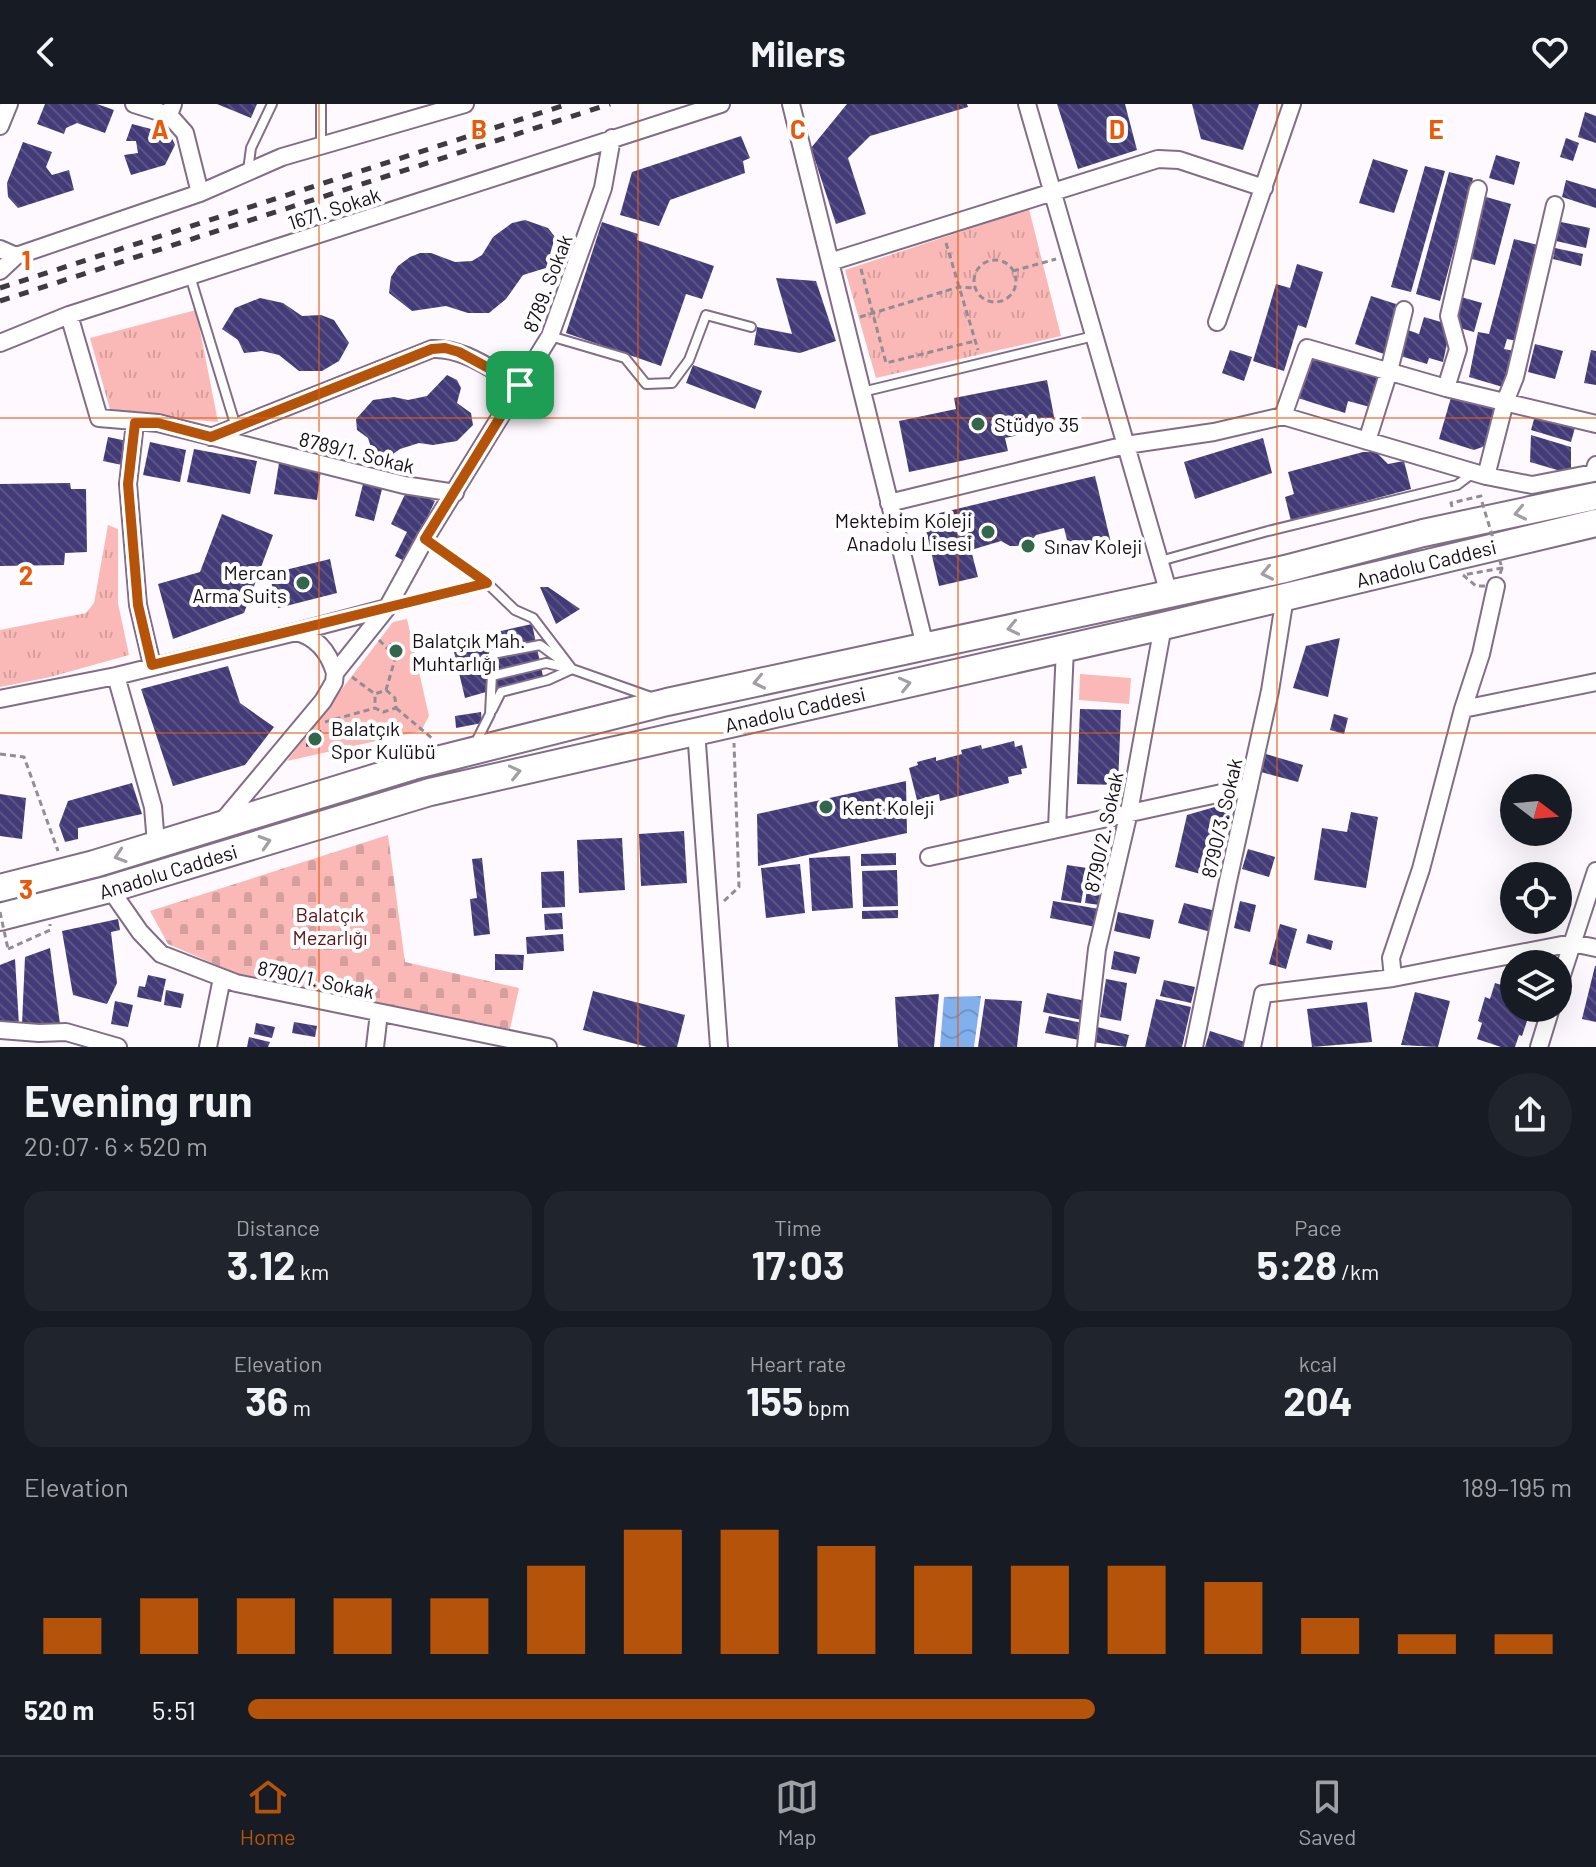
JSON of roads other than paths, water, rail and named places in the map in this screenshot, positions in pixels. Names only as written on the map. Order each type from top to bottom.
[{"type":"highway","name":"Anadolu Caddesi","points":[[0,888],[64,872],[469,751],[667,702],[1285,569],[1423,533],[1596,496]]},
{"type":"highway","name":"Anadolu Caddesi","points":[[0,915],[110,889],[430,792],[1163,626],[1596,523]]},
{"type":"highway","points":[[1465,553],[1596,539]]},
{"type":"street","points":[[0,126],[9,104]]},
{"type":"street","points":[[134,104],[171,110],[185,133],[200,193]]},
{"type":"street","points":[[0,271],[16,256],[200,193],[282,157],[440,107],[465,104]]},
{"type":"street","name":"1671. Sokak","points":[[69,315],[721,104]]},
{"type":"street","points":[[791,104],[925,646]]},
{"type":"street","points":[[1027,104],[1169,594]]},
{"type":"street","points":[[1217,322],[1292,104]]},
{"type":"street","name":"8789. Sokak","points":[[221,823],[323,701],[387,608],[425,539],[550,336],[603,188],[612,138]]},
{"type":"street","points":[[830,262],[1158,159],[1179,160],[1264,188]]},
{"type":"street","points":[[1446,388],[1458,349],[1449,316],[1478,189]]},
{"type":"street","points":[[1480,474],[1515,377],[1555,205]]},
{"type":"street","points":[[0,249],[16,256]]},
{"type":"street","points":[[1367,441],[1404,310]]},
{"type":"street","points":[[0,343],[69,315]]},
{"type":"street","name":"8789/1. Sokak","points":[[69,315],[99,418],[158,423],[404,485],[455,493]]},
{"type":"street","points":[[211,437],[432,349],[445,348],[459,352],[520,385]]},
{"type":"street","points":[[1283,416],[1307,348],[1446,388],[1596,424]]},
{"type":"street","points":[[889,503],[1126,445],[1214,432],[1283,416],[1480,474],[1532,485],[1594,473],[1596,465]]},
{"type":"street","points":[[135,423],[128,484],[138,605],[152,665]]},
{"type":"street","points":[[1393,978],[1391,958],[1421,869],[1463,709],[1481,654],[1496,586]]},
{"type":"street","name":"8790/3. Sokak","points":[[1194,1047],[1270,691],[1285,597]]},
{"type":"street","points":[[0,699],[116,676],[387,608]]},
{"type":"street","name":"8790/2. Sokak","points":[[1086,1047],[1097,949],[1129,812],[1163,626]]},
{"type":"street","points":[[296,632],[306,634],[319,644],[342,674]]},
{"type":"street","points":[[1057,828],[1065,648]]},
{"type":"street","points":[[116,676],[153,807],[156,844]]},
{"type":"street","points":[[1463,709],[1596,682]]},
{"type":"street","points":[[696,730],[719,1047]]},
{"type":"street","points":[[929,857],[1249,787]]},
{"type":"street","points":[[1570,950],[1596,871]]},
{"type":"street","name":"8790/1. Sokak","points":[[110,889],[140,932],[161,954],[222,978],[543,1046]]},
{"type":"street","points":[[1252,1047],[1263,994],[1393,978],[1572,943],[1596,948]]},
{"type":"street","points":[[208,1047],[222,978]]},
{"type":"street","points":[[375,1047],[379,1013]]},
{"type":"street","points":[[1539,1047],[1547,1022]]},
{"type":"street","points":[[0,1030],[39,1033],[118,1047]]},
{"type":"lane","points":[[248,172],[251,148],[272,104]]},
{"type":"lane","points":[[321,104],[321,146]]},
{"type":"lane","points":[[190,276],[236,427]]},
{"type":"lane","points":[[550,336],[625,358],[646,384],[672,383],[689,360],[706,315],[751,327]]},
{"type":"lane","points":[[862,392],[1094,336]]},
{"type":"lane","points":[[1160,561],[1457,485],[1480,474]]},
{"type":"lane","points":[[425,539],[487,583],[515,610],[533,618],[572,669]]},
{"type":"lane","points":[[387,608],[487,583]]},
{"type":"lane","points":[[490,714],[493,654],[540,645],[572,669]]},
{"type":"lane","points":[[492,676],[546,663],[667,702]]},
{"type":"lane","points":[[469,751],[481,734],[501,692],[548,680],[572,669]]},
{"type":"water","points":[[981,996],[974,1047],[940,1047],[944,997]]},
{"type":"railway","points":[[0,288],[568,104]]},
{"type":"railway","points":[[0,301],[610,104]]},
{"type":"place","name":"Stüdyo 35","points":[[978,424]]},
{"type":"place","name":"Mektebim Koleji Anadolu Lisesi","points":[[988,532]]},
{"type":"place","name":"Sınav Koleji","points":[[1028,546]]},
{"type":"place","name":"Mercan Arma Suits","points":[[303,583]]},
{"type":"place","name":"Balatçık Mah. Muhtarlığı","points":[[396,651]]},
{"type":"place","name":"Balatçık Spor Kulübü","points":[[315,739]]},
{"type":"place","name":"Kent Koleji","points":[[826,807]]},
{"type":"park label","name":"Balatçık Mezarlığı","points":[[330,926]]}]
